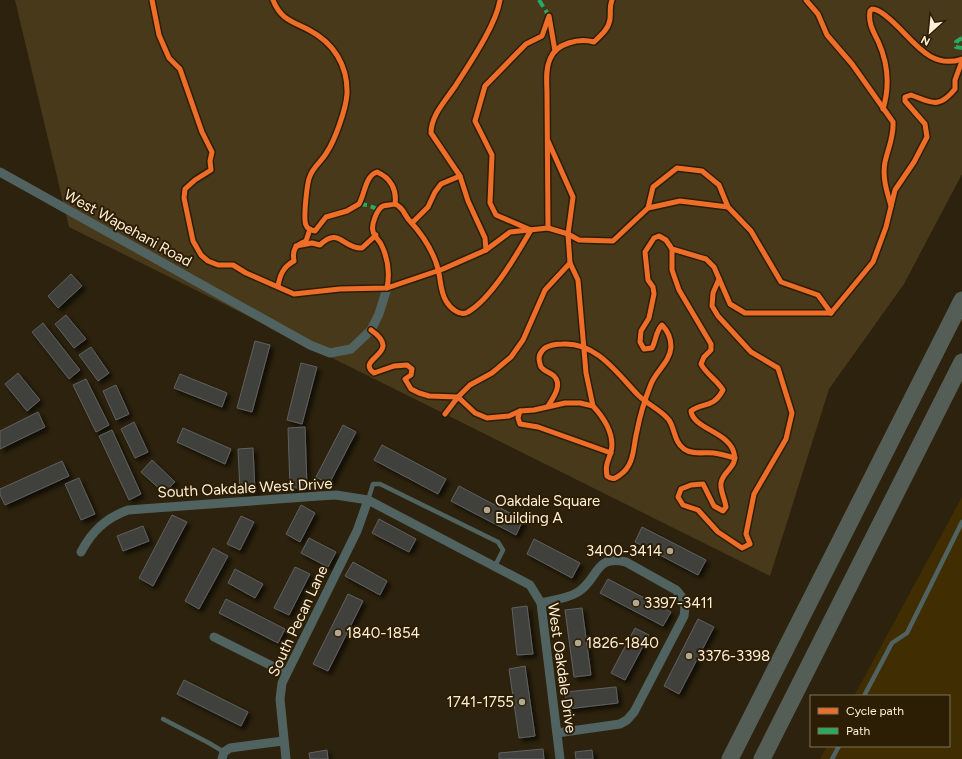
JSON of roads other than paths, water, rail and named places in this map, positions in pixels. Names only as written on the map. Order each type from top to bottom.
[{"type":"highway","points":[[730,759],[962,300]]},
{"type":"highway","points":[[762,759],[962,362]]},
{"type":"street","name":"West Wapehani Road","points":[[0,172],[310,345],[330,353],[351,348],[371,330],[379,314],[387,288]]},
{"type":"street","name":"South Oakdale West Drive","points":[[81,552],[93,533],[103,523],[128,510],[336,495],[368,500],[507,572]]},
{"type":"street","name":"South Pecan Lane","points":[[286,759],[280,699],[282,683],[357,531],[368,500]]},
{"type":"street","points":[[540,603],[581,590],[601,564],[617,560],[626,562],[676,590],[681,595],[685,609],[684,616],[634,712],[627,720],[610,726],[557,733]]},
{"type":"street","name":"West Oakdale Drive","points":[[507,572],[530,585],[540,603],[560,759]]},
{"type":"street","points":[[214,637],[286,673]]},
{"type":"street","points":[[223,756],[230,748],[284,740]]},
{"type":"lane","points":[[368,500],[373,484],[380,484],[498,542],[503,550],[495,566]]},
{"type":"lane","points":[[865,695],[892,644],[907,633],[962,522]]},
{"type":"lane","points":[[163,719],[209,743],[223,756]]},
{"type":"lane","points":[[832,759],[838,747]]},
{"type":"place","name":"Oakdale Square Building A","points":[[487,510]]},
{"type":"place","name":"3400-3414","points":[[670,551]]},
{"type":"place","name":"3397-3411","points":[[636,603]]},
{"type":"place","name":"1840-1854","points":[[338,633]]},
{"type":"place","name":"1826-1840","points":[[578,643]]},
{"type":"place","name":"3376-3398","points":[[689,656]]},
{"type":"place","name":"1741-1755","points":[[522,702]]}]
